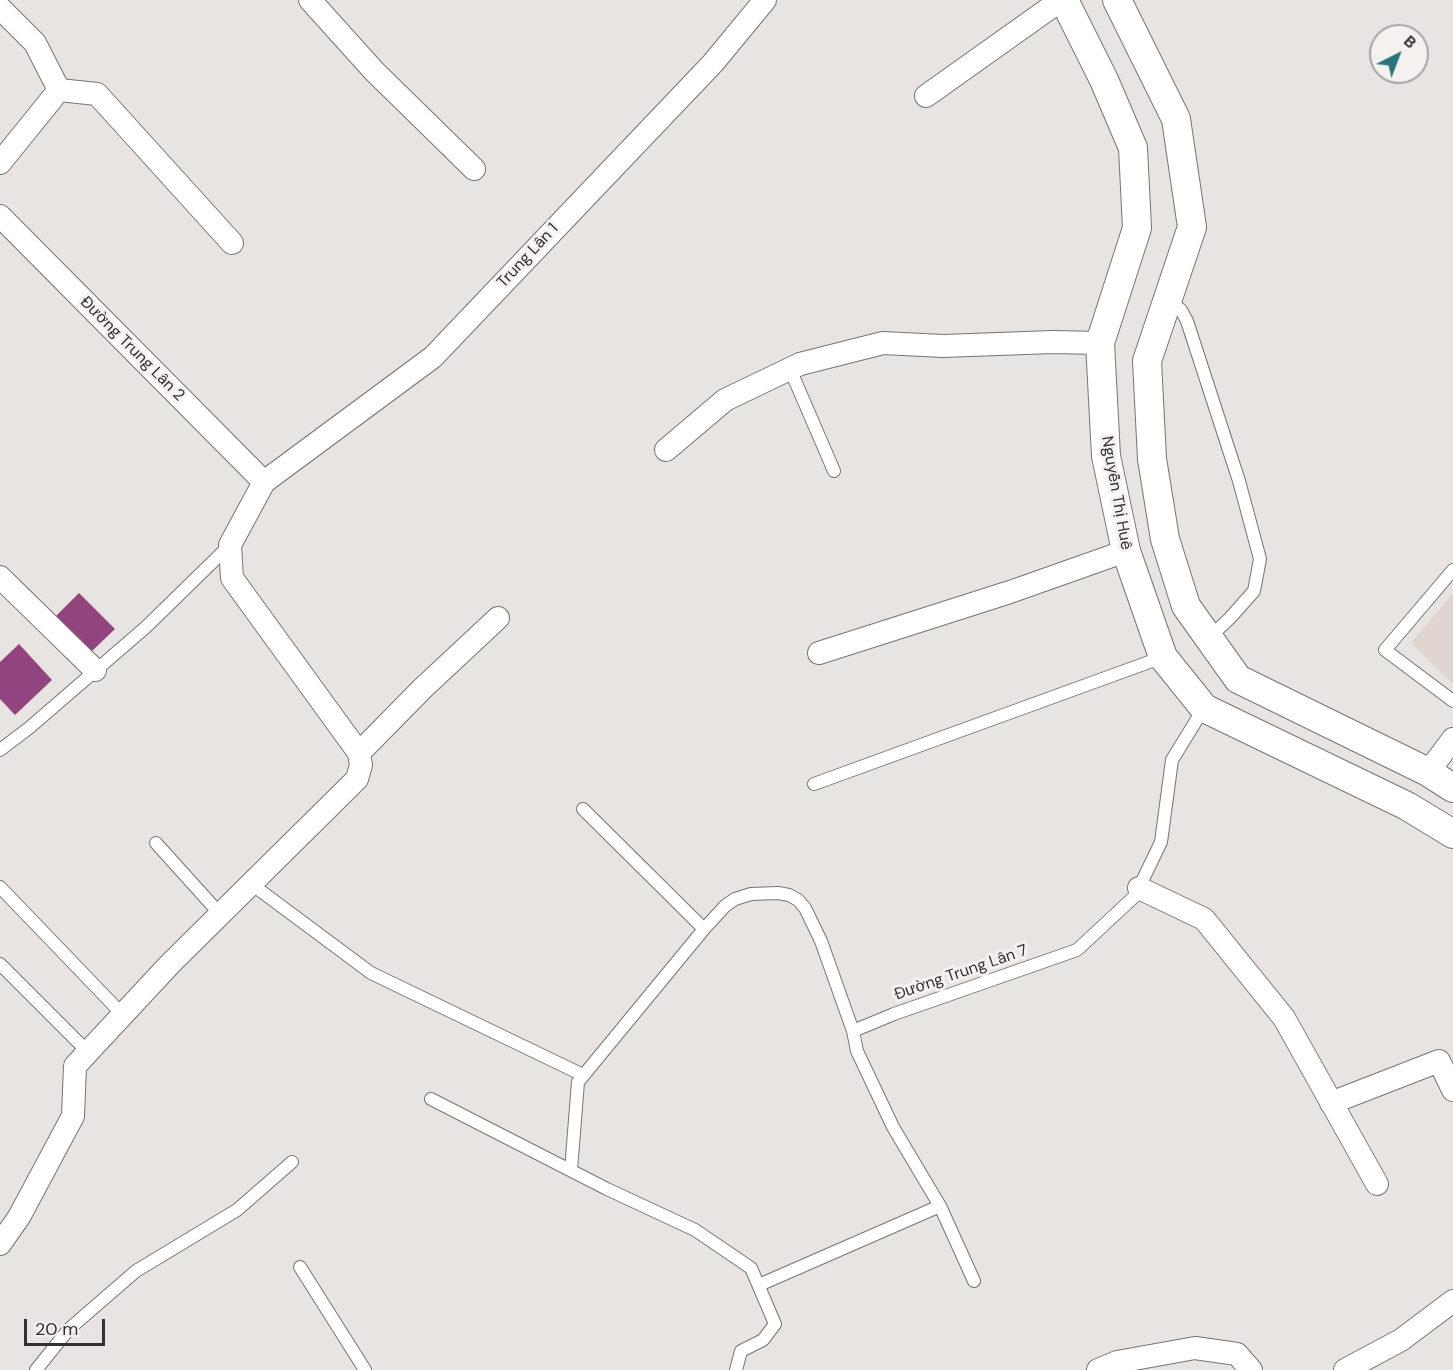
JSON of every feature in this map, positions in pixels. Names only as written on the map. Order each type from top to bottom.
[{"type":"street","points":[[309,0],[374,71],[474,169]]},
{"type":"street","name":"Trung Lân 1","points":[[264,482],[433,357],[713,63],[765,0]]},
{"type":"street","points":[[926,96],[1063,0]]},
{"type":"street","name":"Nguyễn Thị Huê","points":[[1063,0],[1104,80],[1133,148],[1137,228],[1100,343],[1106,456],[1126,551],[1163,657],[1204,708],[1407,806],[1453,834]]},
{"type":"street","points":[[1118,0],[1176,119],[1192,227],[1147,361],[1152,459],[1165,539],[1186,606],[1238,679],[1428,772],[1453,788]]},
{"type":"street","points":[[0,8],[35,43],[59,90]]},
{"type":"street","points":[[0,163],[59,90]]},
{"type":"street","points":[[59,90],[98,94],[232,243]]},
{"type":"street","name":"Đường Trung Lân 2","points":[[0,216],[264,482]]},
{"type":"street","points":[[666,450],[725,400],[800,364],[883,343],[943,346],[1053,342],[1100,343]]},
{"type":"street","points":[[0,1244],[20,1217],[73,1116],[75,1066],[250,883],[357,779],[361,765],[358,753],[232,578],[231,544],[264,482]]},
{"type":"street","points":[[819,653],[1010,592],[1126,551]]},
{"type":"street","points":[[0,577],[95,670]]},
{"type":"street","points":[[358,753],[498,618]]},
{"type":"street","points":[[1407,806],[1428,772],[1453,739]]},
{"type":"street","points":[[1139,888],[1204,919],[1284,1018],[1377,1184]]},
{"type":"street","points":[[1331,1103],[1439,1061],[1453,1090]]},
{"type":"street","points":[[1345,1370],[1401,1340],[1453,1301]]},
{"type":"street","points":[[1098,1370],[1117,1362],[1195,1348],[1237,1354],[1251,1370]]},
{"type":"lane","points":[[1167,299],[1181,310],[1187,321],[1239,481],[1260,559],[1254,591],[1209,638]]},
{"type":"lane","points":[[790,369],[834,471]]},
{"type":"lane","points":[[0,750],[29,728],[146,627],[231,544]]},
{"type":"lane","points":[[1453,570],[1386,650],[1453,701]]},
{"type":"lane","points":[[814,784],[1163,657]]},
{"type":"lane","name":"Đường Trung Lân 7","points":[[853,1031],[894,1014],[1077,950],[1135,896],[1161,842],[1172,760],[1204,708]]},
{"type":"lane","points":[[583,809],[704,929]]},
{"type":"lane","points":[[156,843],[220,914]]},
{"type":"lane","points":[[250,883],[371,973],[583,1075]]},
{"type":"lane","points":[[0,887],[123,1015]]},
{"type":"lane","points":[[571,1170],[578,1082],[583,1075],[724,906],[743,897],[778,893],[789,895],[805,908],[821,941],[853,1031],[857,1051],[893,1127],[940,1206],[974,1281]]},
{"type":"lane","points":[[0,964],[88,1052]]},
{"type":"lane","points":[[431,1099],[695,1230],[751,1268],[775,1324],[764,1341],[741,1351],[736,1370]]},
{"type":"lane","points":[[36,1370],[69,1329],[135,1271],[237,1210],[292,1162]]},
{"type":"lane","points":[[759,1285],[940,1206]]},
{"type":"lane","points":[[300,1266],[365,1370]]},
{"type":"shaded area","points":[[1453,593],[1453,684],[1411,643]]},
{"type":"building","points":[[79,593],[115,629],[91,652],[56,616]]},
{"type":"building","points":[[19,644],[52,680],[15,715],[0,699],[0,662]]}]
